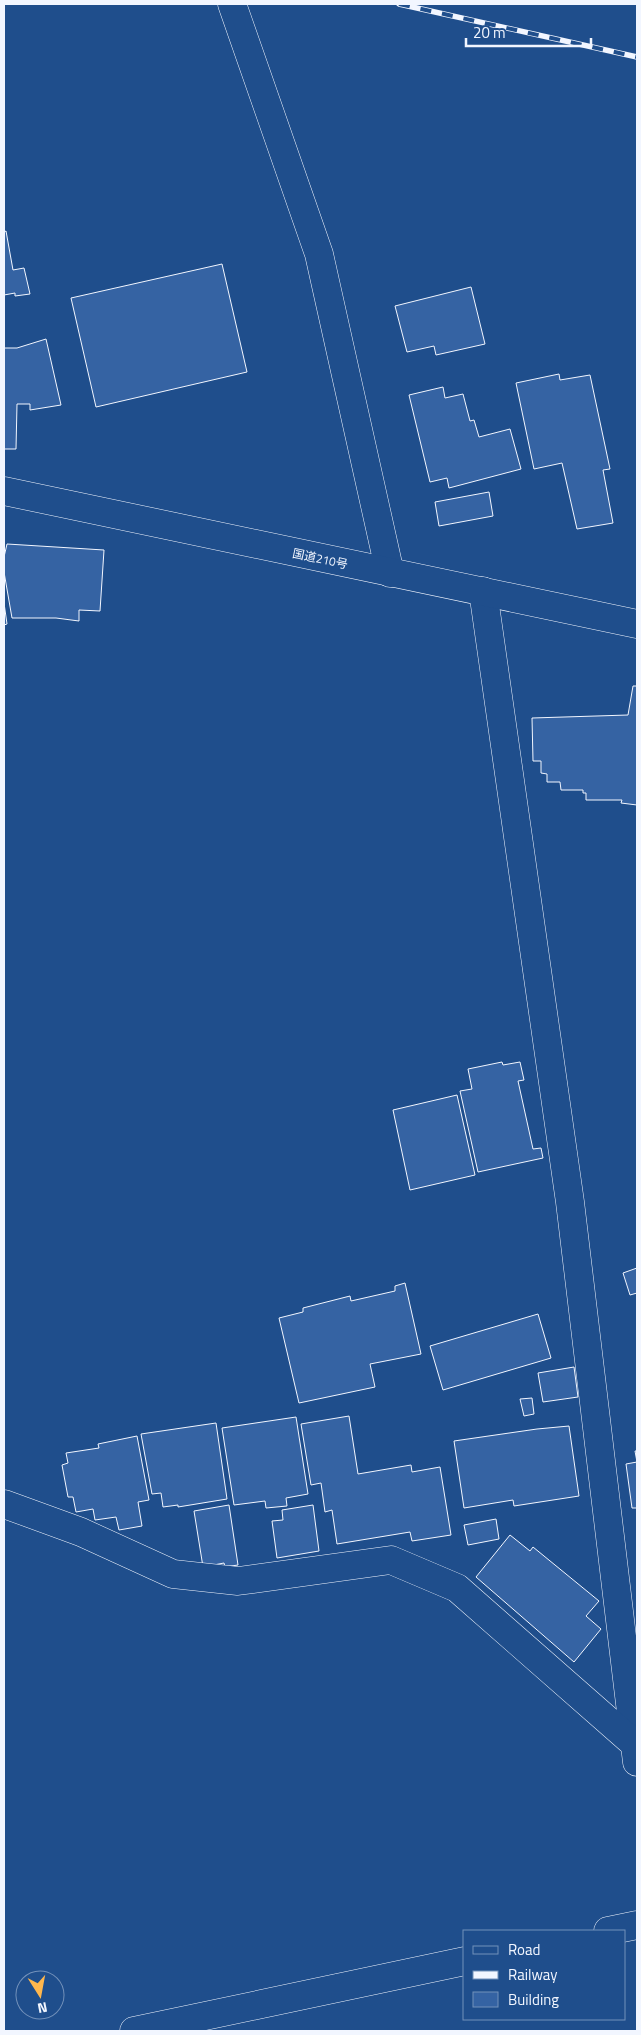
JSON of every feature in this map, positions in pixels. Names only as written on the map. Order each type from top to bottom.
[{"type":"main road","points":[[232,4],[319,254],[390,573]]},
{"type":"main road","name":"国道210号","points":[[4,491],[637,624]]},
{"type":"main road","points":[[483,591],[570,1202],[636,1751]]},
{"type":"main road","points":[[4,1504],[81,1532],[173,1574],[238,1581],[391,1560],[457,1588],[636,1751]]},
{"type":"main road","points":[[613,1930],[637,1925]]},
{"type":"main road","points":[[134,2031],[463,1962]]},
{"type":"building","points":[[6,231],[13,270],[24,268],[30,294],[15,296],[15,293],[4,295],[4,232]]},
{"type":"building","points":[[222,264],[247,372],[96,407],[71,298]]},
{"type":"building","points":[[471,287],[485,344],[436,355],[434,346],[407,352],[395,306]]},
{"type":"building","points":[[46,339],[61,405],[30,410],[30,404],[17,404],[16,449],[4,449],[4,348],[17,348]]},
{"type":"building","points":[[559,374],[560,380],[590,375],[610,469],[603,470],[613,523],[577,529],[562,463],[534,469],[516,383]]},
{"type":"building","points":[[443,387],[445,398],[463,394],[470,421],[474,420],[479,437],[510,429],[521,469],[449,488],[447,478],[430,482],[409,395]]},
{"type":"building","points":[[489,492],[493,516],[439,526],[435,502]]},
{"type":"building","points":[[7,544],[104,550],[100,611],[79,610],[79,621],[56,618],[12,618],[4,572],[4,557]]},
{"type":"building","points":[[4,603],[7,624],[4,625]]},
{"type":"building","points":[[633,686],[637,686],[637,805],[621,803],[622,800],[586,800],[586,793],[583,793],[583,790],[561,790],[560,782],[547,782],[547,774],[541,773],[541,761],[533,761],[532,718],[628,715]]},
{"type":"building","points":[[502,1062],[503,1065],[520,1062],[524,1080],[518,1081],[533,1149],[541,1148],[543,1158],[478,1172],[460,1091],[472,1089],[468,1069]]},
{"type":"building","points":[[457,1095],[475,1175],[410,1190],[393,1110]]},
{"type":"building","points":[[637,1268],[637,1293],[630,1295],[623,1273]]},
{"type":"building","points":[[405,1283],[421,1354],[370,1364],[375,1387],[299,1403],[279,1318],[303,1312],[303,1308],[350,1296],[351,1301],[395,1291],[395,1286]]},
{"type":"building","points":[[538,1314],[551,1358],[443,1390],[430,1346]]},
{"type":"building","points":[[574,1367],[578,1397],[543,1402],[538,1373]]},
{"type":"building","points":[[532,1398],[534,1414],[524,1416],[520,1399]]},
{"type":"building","points":[[349,1416],[358,1474],[411,1465],[412,1472],[440,1467],[451,1535],[412,1541],[410,1532],[337,1544],[332,1510],[325,1512],[321,1483],[311,1485],[301,1424]]},
{"type":"building","points":[[296,1417],[308,1494],[286,1498],[287,1506],[266,1508],[265,1501],[234,1505],[222,1428]]},
{"type":"building","points":[[216,1423],[227,1499],[178,1507],[178,1505],[163,1507],[161,1493],[152,1494],[141,1434]]},
{"type":"building","points":[[569,1426],[579,1496],[514,1506],[513,1500],[464,1508],[454,1441]]},
{"type":"building","points":[[137,1436],[149,1500],[138,1502],[142,1526],[119,1530],[116,1517],[95,1520],[93,1509],[76,1512],[73,1497],[68,1497],[62,1465],[68,1463],[66,1453],[99,1448],[98,1444]]},
{"type":"building","points":[[637,1462],[637,1508],[632,1508],[626,1464]]},
{"type":"building","points":[[229,1505],[238,1565],[225,1567],[224,1563],[203,1567],[194,1511]]},
{"type":"building","points":[[313,1505],[319,1551],[277,1558],[272,1521],[283,1520],[282,1510]]},
{"type":"building","points":[[496,1519],[499,1539],[468,1545],[464,1525]]},
{"type":"building","points":[[510,1535],[530,1551],[533,1547],[599,1601],[586,1616],[601,1629],[574,1662],[476,1577]]},
{"type":"railway","points":[[399,4],[637,57]]}]
